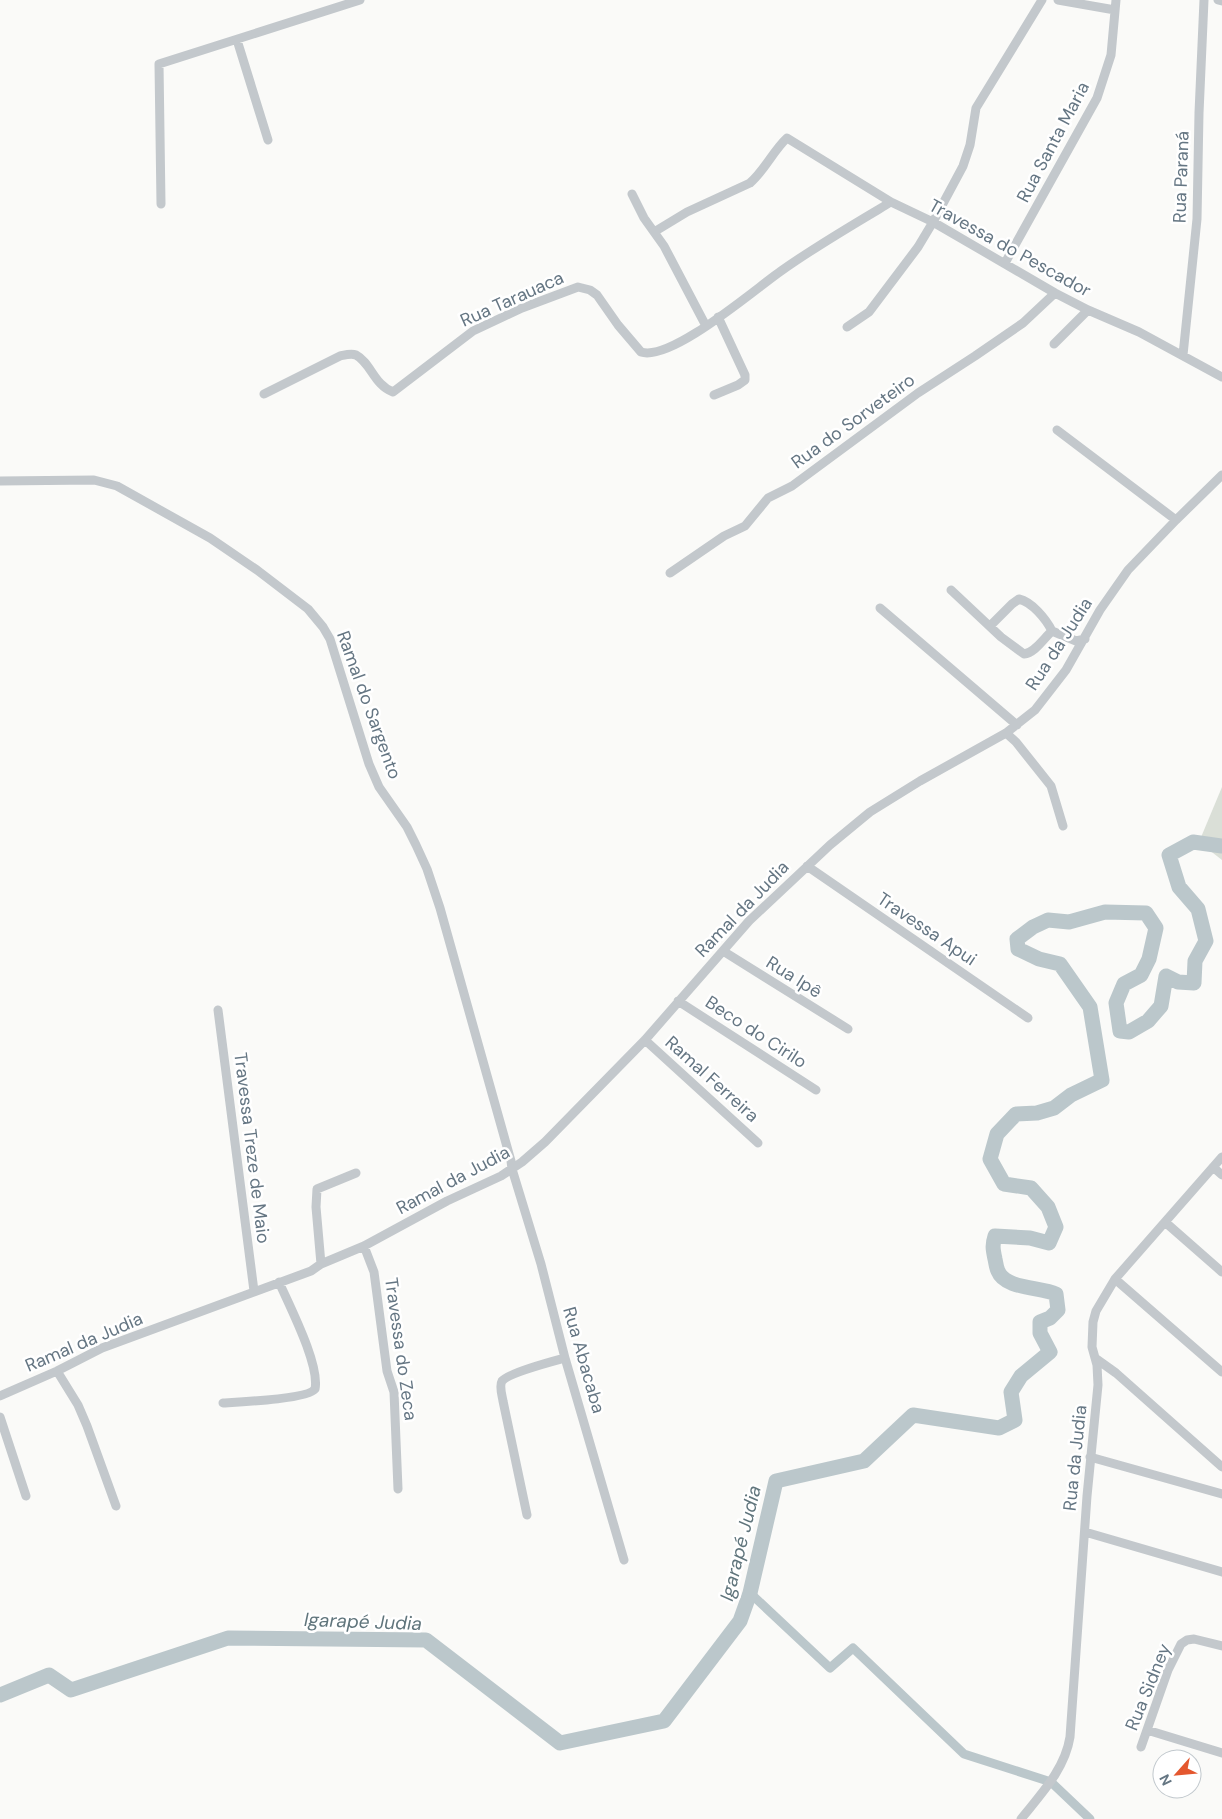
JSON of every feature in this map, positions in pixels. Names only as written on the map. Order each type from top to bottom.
[{"type":"street","points":[[161,204],[160,64],[360,0]]},
{"type":"street","points":[[847,327],[869,312],[918,247],[933,222],[964,166],[970,145],[976,108],[1042,0]]},
{"type":"street","points":[[1058,0],[1116,10]]},
{"type":"street","name":"Rua Santa Maria","points":[[1005,263],[1097,98],[1111,55],[1116,0]]},
{"type":"street","name":"Rua Paraná","points":[[1183,355],[1197,219],[1204,0]]},
{"type":"street","points":[[1218,0],[1222,1]]},
{"type":"street","points":[[237,40],[268,140]]},
{"type":"street","name":"Travessa do Pescador","points":[[654,232],[687,212],[750,183],[787,138],[891,202],[933,222],[1088,310],[1139,332],[1222,377]]},
{"type":"street","points":[[632,194],[644,218],[664,246],[706,326]]},
{"type":"street","name":"Rua Tarauaca","points":[[264,394],[340,356],[349,354],[355,354],[377,381],[386,390],[392,392],[473,331],[522,308],[578,287],[590,290],[597,296],[641,352],[646,354],[665,349],[706,326],[747,298],[780,271],[891,202]]},
{"type":"street","name":"Rua do Sorveteiro","points":[[670,574],[724,536],[745,526],[768,498],[792,486],[918,393],[1023,323],[1055,292]]},
{"type":"street","points":[[1054,344],[1088,310]]},
{"type":"street","points":[[714,395],[745,380],[745,375],[718,317]]},
{"type":"street","points":[[1058,430],[1176,520]]},
{"type":"street","name":"Rua da Judia","points":[[870,812],[920,781],[1006,733],[1035,710],[1066,670],[1115,587],[1142,553],[1222,475]]},
{"type":"street","name":"Ramal do Sargento","points":[[0,480],[94,480],[117,486],[210,538],[257,570],[308,609],[323,627],[334,651],[369,764],[379,787],[407,827],[427,869],[512,1169]]},
{"type":"street","points":[[951,590],[1024,654],[1034,650],[1052,631]]},
{"type":"street","points":[[990,626],[1012,604],[1020,599],[1029,604],[1052,631],[1076,641],[1085,639]]},
{"type":"street","points":[[880,608],[1017,725]]},
{"type":"street","points":[[1006,733],[1016,742],[1051,786],[1063,826]]},
{"type":"street","name":"Ramal da Judia","points":[[0,1396],[57,1371],[102,1348],[311,1271],[321,1264],[364,1246],[447,1201],[512,1169],[545,1142],[644,1040],[749,921],[830,845],[870,812]]},
{"type":"street","name":"Travessa Apui","points":[[807,866],[1028,1018]]},
{"type":"street","name":"Rua Ipê","points":[[723,951],[848,1030]]},
{"type":"street","name":"Beco do Cirilo","points":[[678,1001],[816,1090]]},
{"type":"street","name":"Travessa Treze de Maio","points":[[218,1010],[254,1291]]},
{"type":"street","name":"Ramal Ferreira","points":[[644,1040],[758,1143]]},
{"type":"street","name":"Rua da Judia","points":[[1021,1819],[1062,1764],[1068,1750],[1072,1719],[1090,1457],[1098,1385],[1091,1338],[1096,1312],[1115,1279],[1222,1157]]},
{"type":"street","points":[[1213,1167],[1222,1175]]},
{"type":"street","name":"Rua Abacaba","points":[[512,1169],[541,1264],[565,1358],[624,1560]]},
{"type":"street","points":[[321,1264],[316,1192],[321,1186],[356,1173]]},
{"type":"street","points":[[1165,1222],[1222,1272]]},
{"type":"street","name":"Travessa do Zeca","points":[[364,1246],[374,1272],[387,1371],[394,1392],[398,1489]]},
{"type":"street","points":[[1115,1279],[1222,1372]]},
{"type":"street","points":[[223,1403],[298,1396],[314,1392],[316,1384],[310,1356],[279,1282]]},
{"type":"street","points":[[527,1515],[503,1401],[501,1383],[524,1371],[565,1358]]},
{"type":"street","points":[[1095,1358],[1116,1373],[1222,1467]]},
{"type":"street","points":[[57,1371],[78,1405],[116,1506]]},
{"type":"street","points":[[0,1417],[26,1496]]},
{"type":"street","points":[[1090,1457],[1222,1494]]},
{"type":"street","points":[[1085,1532],[1222,1572]]},
{"type":"street","name":"Rua Sidney","points":[[1142,1747],[1177,1650],[1186,1640],[1201,1640],[1222,1646]]},
{"type":"street","points":[[1147,1730],[1222,1753]]},
{"type":"shaded area","points":[[1222,787],[1222,860],[1199,842]]},
{"type":"waterway","name":"Igarapé Judia","points":[[0,1695],[49,1675],[71,1690],[228,1638],[426,1640],[560,1743],[664,1721],[740,1621],[750,1593],[776,1481],[864,1461],[913,1415],[999,1428],[1015,1420],[1011,1392],[1021,1376],[1050,1352],[1040,1333],[1040,1322],[1050,1318],[1058,1310],[1056,1294],[1024,1287],[1002,1277],[996,1265],[993,1250],[994,1239],[995,1236],[1030,1238],[1049,1243],[1056,1227],[1048,1207],[1031,1188],[1004,1184],[990,1159],[997,1134],[1016,1114],[1037,1113],[1054,1108],[1071,1095],[1102,1080],[1090,1007],[1060,964],[1039,959],[1018,949],[1017,939],[1033,927],[1048,920],[1069,922],[1105,912],[1146,913],[1156,928],[1149,959],[1141,975],[1124,984],[1116,1003],[1120,1031],[1129,1032],[1148,1021],[1161,1006],[1166,976],[1178,982],[1194,983],[1195,961],[1206,941],[1198,909],[1179,887],[1169,855],[1193,842],[1222,846]]},
{"type":"waterway","points":[[750,1593],[830,1668],[853,1648],[964,1754],[1051,1782],[1090,1819]]}]
